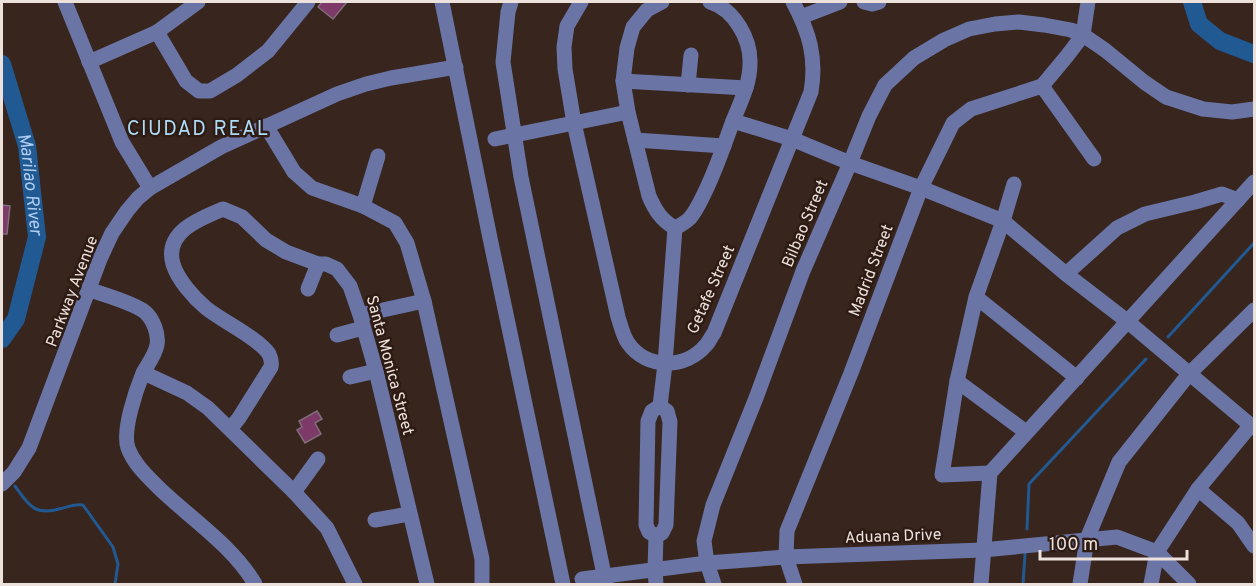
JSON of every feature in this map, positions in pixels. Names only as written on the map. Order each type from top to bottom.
[{"type":"street","points":[[65,2],[122,142],[150,188]]},
{"type":"street","points":[[89,62],[157,32],[198,2]]},
{"type":"street","points":[[157,32],[186,81],[199,91],[210,91],[237,75],[268,51],[308,2]]},
{"type":"street","points":[[442,2],[563,585]]},
{"type":"street","points":[[511,2],[503,62],[514,135],[605,580]]},
{"type":"street","points":[[581,2],[567,26],[564,47],[565,69],[574,123],[618,317],[628,343],[637,353],[650,362],[665,364]]},
{"type":"street","points":[[662,2],[647,10],[633,27],[627,48],[623,81],[628,112],[649,196],[661,218],[675,228]]},
{"type":"street","points":[[675,228],[689,219],[695,211],[711,180],[746,88],[750,64],[743,33],[730,14],[716,3],[710,2]]},
{"type":"street","name":"Getafe Street","points":[[665,364],[686,360],[697,354],[714,333],[811,92],[814,75],[813,52],[808,33],[793,2]]},
{"type":"street","points":[[801,17],[840,2]]},
{"type":"street","points":[[864,2],[872,4],[879,2]]},
{"type":"street","points":[[1088,2],[1083,35],[1042,86],[1094,159]]},
{"type":"street","name":"Bilbao Street","points":[[714,585],[707,563],[704,541],[712,505],[756,398],[803,271],[869,116],[885,85],[914,58],[944,40],[969,29],[1019,22],[1071,30],[1083,35]]},
{"type":"street","points":[[1083,35],[1166,97],[1203,109],[1232,112],[1254,109]]},
{"type":"street","points":[[688,85],[691,55]]},
{"type":"street","name":"Parkway Avenue","points":[[2,484],[14,472],[29,448],[100,259],[112,233],[132,205],[150,188],[221,147],[337,93],[391,78],[456,67]]},
{"type":"street","points":[[623,81],[746,88]]},
{"type":"street","name":"Madrid Street","points":[[795,585],[786,557],[787,531],[851,373],[921,188],[953,123],[971,110],[1042,86]]},
{"type":"street","points":[[495,139],[628,112]]},
{"type":"street","points":[[733,121],[792,139],[1003,221],[1253,427],[1198,489],[1157,552],[1151,585]]},
{"type":"street","points":[[266,126],[294,172],[312,188],[363,206],[395,223],[407,243],[424,301],[482,559],[478,583]]},
{"type":"street","points":[[635,141],[724,146]]},
{"type":"street","points":[[363,206],[378,156]]},
{"type":"street","points":[[981,585],[990,473],[1254,182]]},
{"type":"street","points":[[990,473],[942,475],[957,381],[976,297],[1014,184]]},
{"type":"street","points":[[1066,274],[1118,228],[1145,214],[1222,194],[1238,200]]},
{"type":"street","name":"Santa Monica Street","points":[[230,429],[271,367],[270,355],[258,343],[205,307],[176,272],[171,257],[172,244],[182,231],[201,218],[223,209],[242,217],[266,240],[282,249],[318,264],[337,268],[350,286],[376,371],[427,585]]},
{"type":"street","points":[[660,406],[675,228]]},
{"type":"street","points":[[308,289],[318,264]]},
{"type":"street","points":[[90,290],[145,312],[155,327],[158,341],[131,408],[127,447],[144,473],[242,565],[255,585]]},
{"type":"street","points":[[976,297],[1077,378]]},
{"type":"street","points":[[337,335],[362,321],[424,301]]},
{"type":"street","points":[[1080,585],[1087,539],[1119,462],[1189,374],[1253,315]]},
{"type":"street","points":[[350,377],[376,371]]},
{"type":"street","points":[[144,373],[187,393],[208,408],[294,492],[327,528],[355,585]]},
{"type":"street","points":[[957,381],[1026,432]]},
{"type":"street","points":[[656,536],[662,533],[666,525],[670,422],[667,411],[660,406]]},
{"type":"street","points":[[656,536],[649,532],[646,525],[648,421],[652,411],[660,406]]},
{"type":"street","points":[[294,492],[318,459]]},
{"type":"street","points":[[1198,489],[1238,523],[1254,546]]},
{"type":"street","points":[[375,520],[410,514]]},
{"type":"street","points":[[655,577],[656,536]]},
{"type":"street","name":"Aduana Drive","points":[[582,579],[655,577],[707,563],[786,557],[983,550],[1117,537],[1157,552],[1189,585]]},
{"type":"building","points":[[322,2],[347,2],[333,19],[318,7]]},
{"type":"building","points":[[2,205],[10,206],[7,234],[2,234]]},
{"type":"building","points":[[317,411],[322,419],[315,423],[321,434],[305,443],[297,430],[302,427],[299,421]]},
{"type":"waterway","name":"Marilao River","points":[[1192,2],[1199,24],[1220,41],[1254,54]]},
{"type":"waterway","name":"Marilao River","points":[[2,64],[27,146],[37,237],[16,319],[2,339]]},
{"type":"waterway","points":[[1168,337],[1254,243]]},
{"type":"waterway","points":[[1027,529],[1029,484],[1146,359]]},
{"type":"waterway","points":[[15,486],[28,503],[38,510],[50,511],[83,505],[113,547],[118,564],[115,584]]},
{"type":"waterway","points":[[1023,584],[1025,554]]},
{"type":"district","name":"CIUDAD REAL","points":[[198,128]]}]
